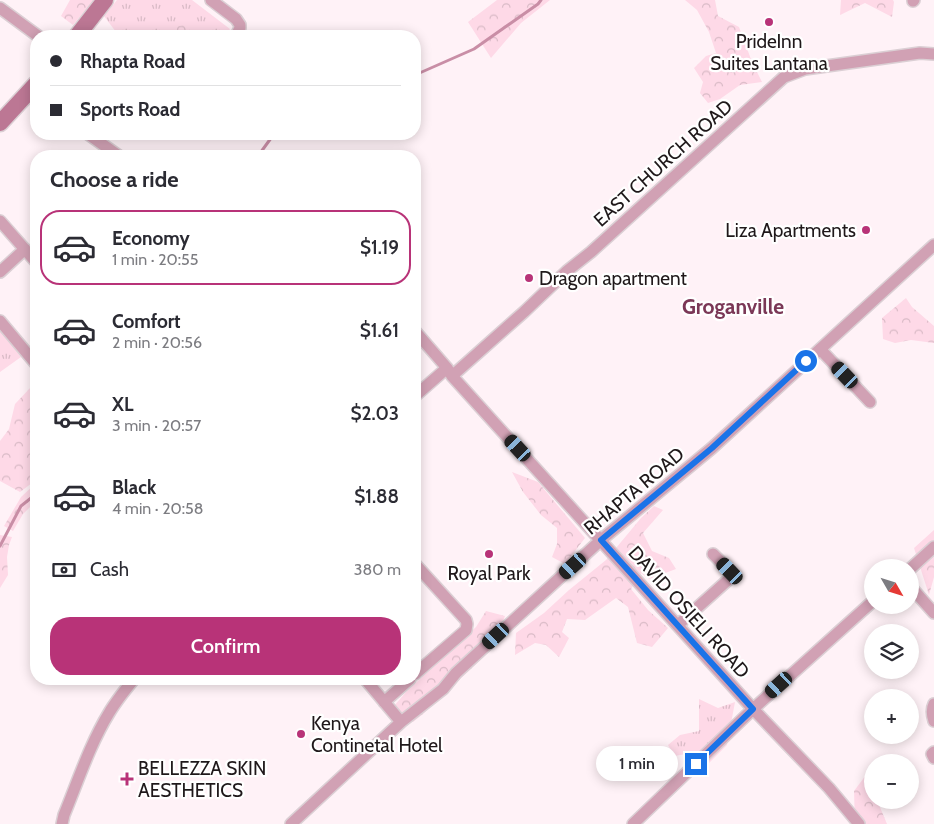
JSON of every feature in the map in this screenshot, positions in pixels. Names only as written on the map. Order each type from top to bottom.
[{"type":"street","points":[[82,30],[105,0]]},
{"type":"street","points":[[210,0],[238,22],[239,30]]},
{"type":"street","points":[[0,8],[30,30]]},
{"type":"street","name":"EAST CHURCH ROAD","points":[[421,392],[449,372],[524,312],[567,271],[598,246],[784,77],[804,69],[920,53],[934,54]]},
{"type":"street","points":[[0,123],[30,90]]},
{"type":"street","points":[[96,140],[111,150]]},
{"type":"street","points":[[0,221],[30,255]]},
{"type":"street","name":"RHAPTA ROAD","points":[[291,824],[401,722],[443,689],[456,673],[601,540],[712,448],[934,245]]},
{"type":"street","points":[[0,272],[25,249]]},
{"type":"street","points":[[0,321],[30,357]]},
{"type":"street","name":"DAVID OSIELI ROAD","points":[[421,338],[449,372],[753,709],[829,788],[860,824]]},
{"type":"street","points":[[820,349],[870,402]]},
{"type":"street","points":[[919,560],[934,547]]},
{"type":"street","points":[[678,625],[730,577],[730,571],[713,554]]},
{"type":"street","points":[[421,571],[466,620],[467,624],[466,630],[421,669]]},
{"type":"street","points":[[919,596],[934,613]]},
{"type":"street","points":[[633,824],[753,709],[864,609]]},
{"type":"street","points":[[62,824],[67,806],[103,723],[129,685]]},
{"type":"street","points":[[370,685],[401,722]]},
{"type":"street","points":[[384,702],[403,685]]},
{"type":"street","points":[[934,704],[932,711],[934,720]]},
{"type":"street","points":[[934,752],[932,754],[934,758]]},
{"type":"green space","points":[[70,0],[94,0],[73,25],[61,16]]},
{"type":"green space","points":[[117,0],[192,0],[230,29],[114,30],[104,16]]},
{"type":"green space","points":[[497,0],[550,0],[521,23],[491,58],[468,22]]},
{"type":"green space","points":[[685,0],[715,0],[718,16],[739,27],[752,62],[762,82],[740,85],[720,99],[708,103],[700,93],[703,82],[694,68],[706,56],[716,53],[709,32],[697,10]]},
{"type":"green space","points":[[841,0],[893,0],[892,17],[865,3],[840,15]]},
{"type":"green space","points":[[189,24],[188,30],[166,30]]},
{"type":"green space","points":[[906,298],[912,307],[934,326],[934,343],[911,340],[895,343],[883,339],[882,318]]},
{"type":"green space","points":[[0,330],[21,357],[0,372]]},
{"type":"green space","points":[[30,388],[30,484],[20,492],[0,481],[0,441],[9,429],[15,404]]},
{"type":"green space","points":[[512,472],[538,482],[585,538],[565,564],[552,557],[557,544],[557,528],[541,515],[523,492]]},
{"type":"green space","points":[[30,489],[30,507],[23,514],[13,531],[4,526],[21,497]]},
{"type":"green space","points":[[654,506],[663,510],[643,533],[652,551],[669,558],[676,569],[649,579],[641,573],[631,589],[648,610],[668,628],[652,647],[637,643],[628,607],[616,598],[585,620],[567,619],[562,632],[569,638],[559,657],[546,645],[535,643],[515,655],[516,633],[544,613],[606,560],[641,518]]},
{"type":"green space","points":[[934,530],[934,577],[929,595],[919,559],[914,548]]},
{"type":"green space","points":[[0,535],[12,537],[7,557],[8,575],[0,588]]},
{"type":"green space","points":[[486,611],[505,616],[492,649],[413,722],[394,706],[414,685],[421,685],[421,678],[476,627]]},
{"type":"green space","points":[[699,699],[718,708],[735,702],[727,745],[705,767],[692,753],[674,756],[668,745],[680,735],[699,731]]},
{"type":"green space","points":[[864,778],[864,809],[881,809],[887,824],[855,824],[854,791]]},
{"type":"waterway","points":[[421,72],[474,49],[541,0]]},
{"type":"waterway","points":[[262,150],[270,140]]},
{"type":"waterway","points":[[0,546],[21,506],[30,499]]},
{"type":"place","name":"PrideInn Suites Lantana","points":[[769,22]]},
{"type":"place","name":"Liza Apartments","points":[[866,230]]},
{"type":"place","name":"Dragon apartment","points":[[529,278]]},
{"type":"place","name":"Royal Park","points":[[489,554]]},
{"type":"place","name":"Kenya Continetal Hotel","points":[[301,734]]},
{"type":"place","name":"BELLEZZA SKIN AESTHETICS","points":[[127,779]]},
{"type":"district","name":"Groganville","points":[[733,306]]},
{"type":"route","points":[[696,764],[753,709],[601,540],[712,448],[806,361]]}]
